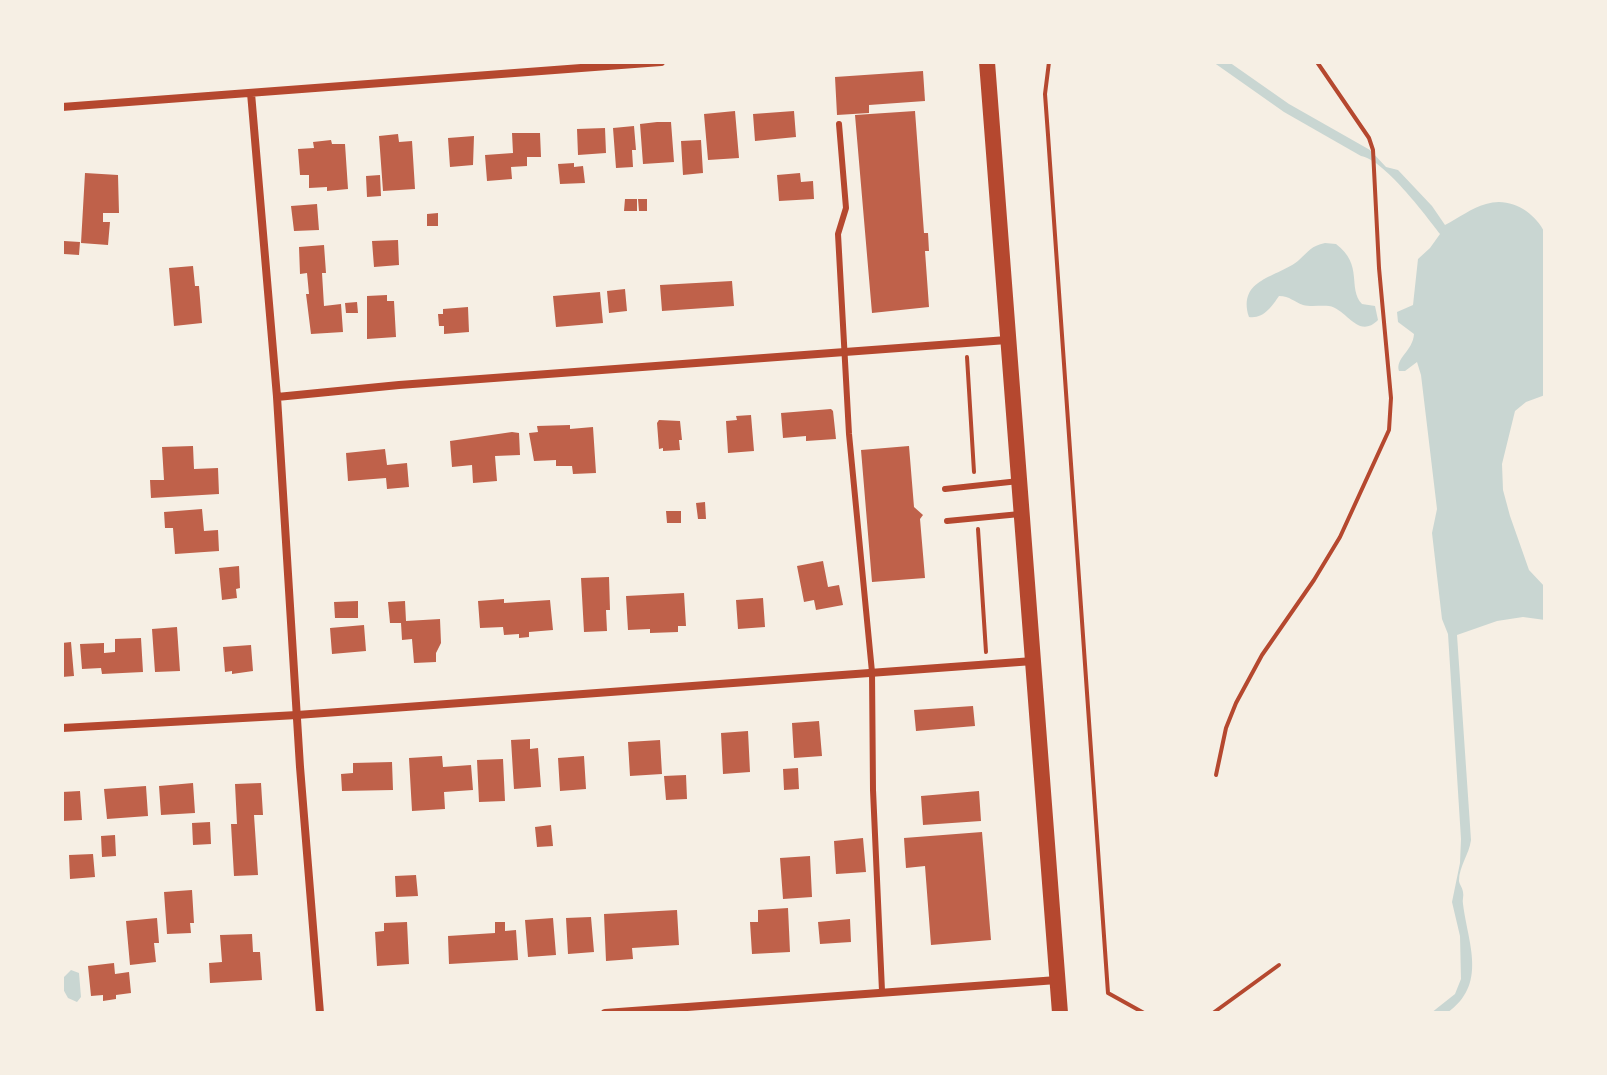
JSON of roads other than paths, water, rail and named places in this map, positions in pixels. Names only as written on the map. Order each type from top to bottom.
[{"type":"main road","points":[[987,62],[1060,1013]]},
{"type":"street","points":[[62,107],[661,62]]},
{"type":"street","points":[[251,93],[277,397],[320,1013]]},
{"type":"street","points":[[277,397],[399,385],[1007,340]]},
{"type":"street","points":[[62,728],[297,715],[1034,661]]},
{"type":"street","points":[[605,1013],[1057,980]]},
{"type":"lane","points":[[839,124],[846,208],[838,234],[849,434],[872,672],[873,790],[882,991]]},
{"type":"lane","points":[[945,489],[1019,481]]},
{"type":"lane","points":[[947,521],[1022,514]]}]
